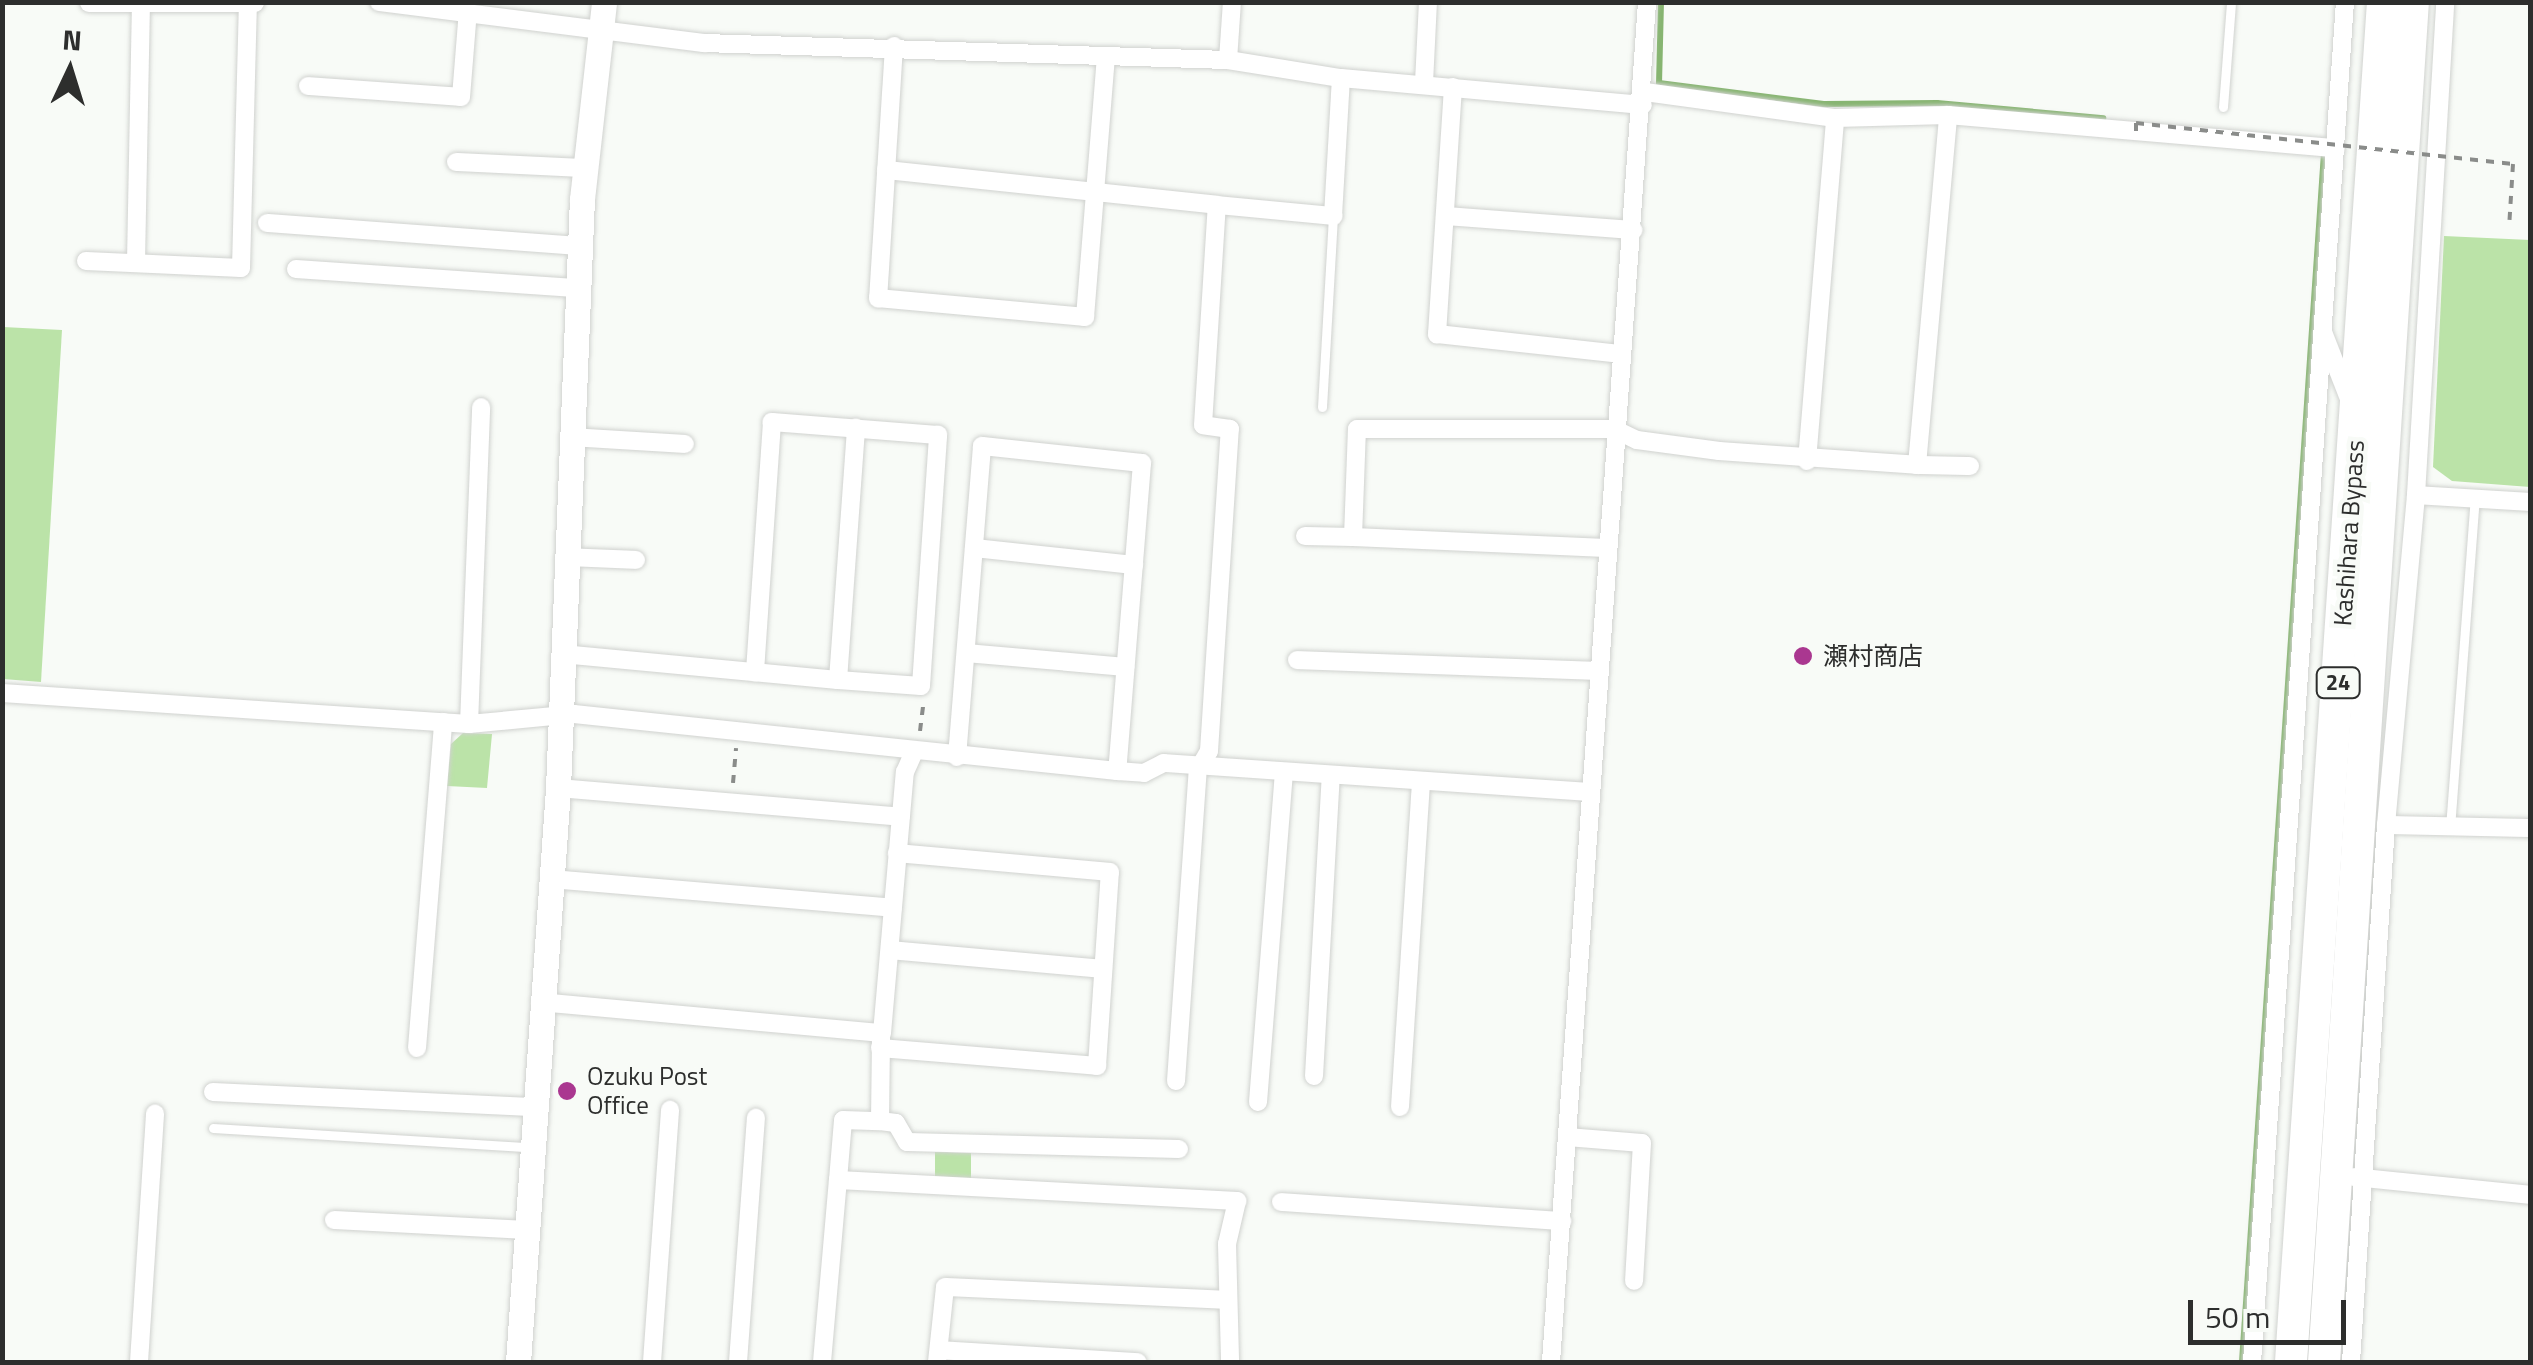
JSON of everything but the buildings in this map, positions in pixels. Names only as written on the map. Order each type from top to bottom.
[{"type":"highway","name":"Kashihara Bypass","points":[[2292,1362],[2334,1175],[2356,420],[2382,2]]},
{"type":"highway","name":"Kashihara Bypass","points":[[2324,1362],[2413,2]]},
{"type":"street","points":[[380,2],[468,10],[602,14],[704,42],[1228,60],[1341,78],[1644,98],[1835,118],[1948,116],[2336,148]]},
{"type":"street","points":[[1228,60],[1232,2]]},
{"type":"street","points":[[1424,83],[1428,2]]},
{"type":"street","points":[[1551,1362],[1614,429],[1644,98],[1647,2]]},
{"type":"street","points":[[2252,1362],[2345,2]]},
{"type":"street","points":[[2351,1362],[2334,1175],[2386,824],[2416,494],[2444,2]]},
{"type":"street","points":[[86,261],[240,268],[252,3],[88,3]]},
{"type":"street","points":[[136,262],[141,6]]},
{"type":"street","points":[[308,86],[462,97],[468,10]]},
{"type":"street","points":[[518,1362],[528,1147],[558,788],[584,168],[602,14]]},
{"type":"street","points":[[894,46],[878,298],[1085,318],[1106,58]]},
{"type":"street","points":[[886,170],[1333,216],[1341,78]]},
{"type":"street","points":[[1453,87],[1438,334],[1620,354]]},
{"type":"street","points":[[1918,465],[1948,116]]},
{"type":"street","points":[[1807,461],[1835,118]]},
{"type":"street","points":[[456,162],[584,168]]},
{"type":"street","points":[[1176,1081],[1198,770],[1210,751],[1230,428],[1202,425],[1217,205]]},
{"type":"street","points":[[1445,216],[1634,230]]},
{"type":"street","points":[[267,223],[580,246]]},
{"type":"street","points":[[296,269],[578,288]]},
{"type":"street","points":[[2320,327],[2356,420]]},
{"type":"street","points":[[468,724],[480,407]]},
{"type":"street","points":[[562,654],[838,680],[920,686],[938,435],[772,422],[755,672]]},
{"type":"street","points":[[838,680],[856,428]]},
{"type":"street","points":[[1353,538],[1357,429],[1614,429],[1637,440],[1807,461],[1970,466]]},
{"type":"street","points":[[572,437],[686,444]]},
{"type":"street","points":[[957,757],[982,446],[1142,463],[1117,771]]},
{"type":"street","points":[[2416,494],[2530,502]]},
{"type":"street","points":[[1305,536],[1606,548]]},
{"type":"street","points":[[974,548],[1134,565]]},
{"type":"street","points":[[565,557],[636,560]]},
{"type":"street","points":[[966,653],[1125,667]]},
{"type":"street","points":[[1298,660],[1597,671]]},
{"type":"street","points":[[2,693],[468,724],[558,721],[574,714],[898,744],[912,754],[1117,771],[1144,773],[1164,762],[1198,770],[1588,792]]},
{"type":"street","points":[[417,1048],[444,722]]},
{"type":"street","points":[[880,1121],[881,1041],[897,853],[912,754]]},
{"type":"street","points":[[1258,1102],[1284,774]]},
{"type":"street","points":[[1314,1076],[1331,776]]},
{"type":"street","points":[[1400,1106],[1421,782]]},
{"type":"street","points":[[558,788],[901,817]]},
{"type":"street","points":[[2386,824],[2530,828]]},
{"type":"street","points":[[540,1002],[1097,1066],[1110,872],[897,853]]},
{"type":"street","points":[[551,878],[893,908]]},
{"type":"street","points":[[890,950],[1103,969]]},
{"type":"street","points":[[214,1092],[531,1108]]},
{"type":"street","points":[[652,1362],[670,1110]]},
{"type":"street","points":[[139,1362],[155,1114]]},
{"type":"street","points":[[738,1362],[756,1118]]},
{"type":"street","points":[[822,1362],[843,1120],[896,1123],[907,1142],[1179,1148]]},
{"type":"street","points":[[1567,1136],[1642,1143],[1634,1281]]},
{"type":"street","points":[[2334,1175],[2530,1194]]},
{"type":"street","points":[[838,1180],[1237,1201],[1226,1244],[1230,1362]]},
{"type":"street","points":[[1281,1202],[1562,1221]]},
{"type":"street","points":[[334,1220],[523,1230]]},
{"type":"street","points":[[1138,1362],[938,1356],[945,1287],[1226,1300]]},
{"type":"lane","points":[[2222,107],[2231,2]]},
{"type":"lane","points":[[1322,407],[1333,216]]},
{"type":"lane","points":[[2450,828],[2475,498]]},
{"type":"lane","points":[[213,1128],[528,1147]]},
{"type":"path","points":[[2136,131],[2136,123],[2513,164],[2509,227]]},
{"type":"path","points":[[912,754],[920,686]]},
{"type":"path","points":[[732,802],[738,728]]},
{"type":"green space","points":[[2444,236],[2530,240],[2530,487],[2452,481],[2433,467]]},
{"type":"green space","points":[[3,327],[62,330],[41,682],[3,679]]},
{"type":"green space","points":[[463,733],[492,734],[487,788],[447,786],[451,744]]},
{"type":"green space","points":[[935,1152],[971,1153],[971,1183],[935,1182]]},
{"type":"waterway","points":[[1661,2],[1659,83],[1824,104],[1937,103],[2103,118]]},
{"type":"waterway","points":[[2242,1362],[2324,153]]},
{"type":"place","name":"瀬村商店","points":[[1803,656]]},
{"type":"place","name":"Ozuku Post Office","points":[[567,1091]]}]
